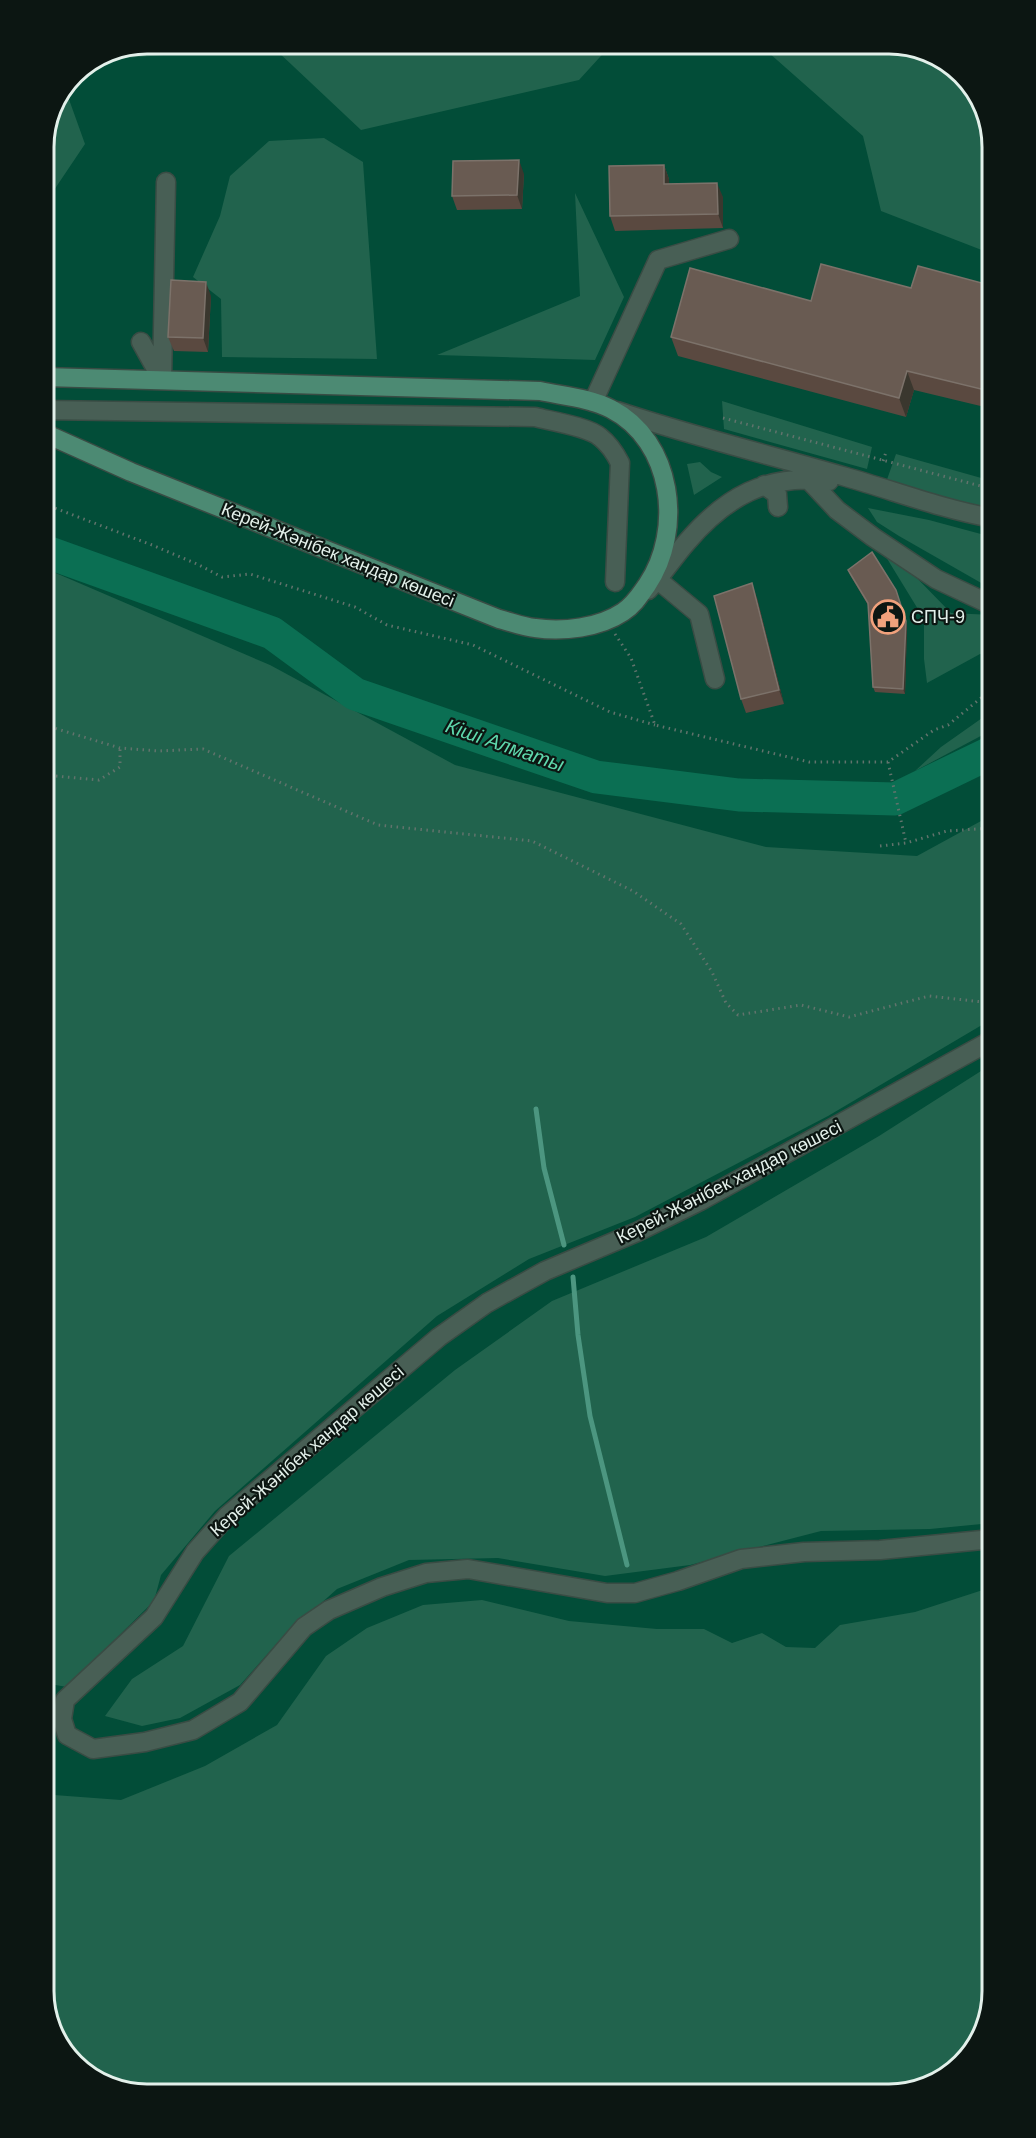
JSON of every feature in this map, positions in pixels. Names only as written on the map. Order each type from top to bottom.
[{"type":"main road","name":"Керей-Жәнібек хандар көшесі","points":[[54,377],[540,391],[592,402],[611,409],[637,429],[648,442],[660,466],[666,488],[669,512],[667,537],[663,556],[654,575],[636,601],[622,612],[605,621],[584,627],[534,628],[499,619],[130,472],[54,438]]},
{"type":"street","points":[[162,379],[166,183]]},
{"type":"street","points":[[592,402],[658,260],[729,239]]},
{"type":"street","points":[[141,342],[162,379]]},
{"type":"street","name":"Керей-Жәнібек хандар көшесі","points":[[611,409],[669,428],[884,488],[924,502],[982,516]]},
{"type":"street","points":[[54,410],[535,417],[563,423],[598,435],[612,449],[621,463],[615,582]]},
{"type":"street","points":[[808,478],[837,510],[936,579],[982,601]]},
{"type":"street","name":"Керей-Жәнібек хандар көшесі","points":[[636,601],[658,580],[686,543],[713,513],[738,496],[764,485],[808,478],[884,488]]},
{"type":"street","points":[[764,485],[777,494],[778,507]]},
{"type":"street","points":[[658,580],[699,614],[715,679]]},
{"type":"street","name":"Керей-Жәнібек хандар көшесі","points":[[982,1046],[700,1201],[637,1232],[545,1271],[487,1303],[439,1337],[227,1516],[195,1552],[154,1617],[65,1700],[62,1719],[67,1735],[93,1749],[145,1743],[193,1730],[240,1702],[304,1627],[329,1610],[382,1587],[426,1573],[468,1569],[607,1593],[635,1593],[741,1559],[804,1552],[880,1550],[982,1540]]},
{"type":"path","points":[[723,418],[982,486]]},
{"type":"path","points":[[883,460],[886,452]]},
{"type":"path","points":[[54,508],[152,545],[222,577],[249,574],[355,607],[387,625],[473,645],[610,712],[809,762],[888,762],[934,730],[948,724],[982,698]]},
{"type":"path","points":[[605,621],[632,658],[655,725]]},
{"type":"path","points":[[54,728],[120,748],[159,751],[203,750],[378,825],[532,841],[633,891],[681,924],[712,972],[726,1003],[738,1015],[801,1005],[849,1017],[929,996],[982,1003]]},
{"type":"path","points":[[54,777],[99,780],[120,767],[120,748]]},
{"type":"path","points":[[888,762],[906,843]]},
{"type":"path","points":[[880,846],[906,843],[947,831],[982,829]]},
{"type":"green space","points":[[147,54],[895,54],[919,59],[941,70],[963,90],[970,100],[980,129],[982,147],[982,1699],[54,1869],[54,141],[57,123],[73,90],[100,66],[117,59]]},
{"type":"green space","points":[[147,54],[177,54],[120,58]]},
{"type":"green space","points":[[280,54],[603,54],[579,80],[361,130]]},
{"type":"green space","points":[[770,54],[895,54],[919,59],[950,77],[970,100],[980,129],[982,250],[881,211],[863,136]]},
{"type":"green space","points":[[69,98],[85,144],[54,190],[54,141],[57,123]]},
{"type":"green space","points":[[324,138],[363,162],[377,359],[222,357],[221,299],[193,277],[220,216],[230,176],[269,141]]},
{"type":"green space","points":[[575,193],[624,297],[595,360],[437,355],[580,296]]},
{"type":"green space","points":[[722,401],[872,447],[867,469],[724,429]]},
{"type":"green space","points":[[896,454],[982,478],[982,514],[884,488]]},
{"type":"green space","points":[[700,462],[711,472],[722,477],[694,495],[687,464]]},
{"type":"green space","points":[[868,508],[929,520],[982,534],[982,583],[899,536],[877,522]]},
{"type":"green space","points":[[883,552],[912,573],[951,613],[982,615],[982,654],[927,683],[924,659],[924,619]]},
{"type":"green space","points":[[54,572],[270,665],[455,765],[766,847],[917,856],[982,820],[982,1025],[828,1116],[635,1217],[529,1259],[437,1316],[215,1511],[161,1575],[154,1601],[67,1687],[54,1685]]},
{"type":"green space","points":[[982,718],[982,735],[915,771],[941,747]]},
{"type":"green space","points":[[982,1070],[982,1524],[930,1529],[821,1531],[690,1565],[605,1576],[498,1558],[409,1560],[337,1589],[280,1640],[240,1685],[180,1718],[142,1726],[105,1716],[132,1679],[183,1646],[229,1556],[455,1370],[552,1301],[706,1237],[879,1136]]},
{"type":"green space","points":[[982,1590],[981,2003],[975,2027],[966,2043],[950,2061],[925,2077],[889,2084],[141,2084],[117,2079],[95,2068],[73,2048],[66,2038],[56,2009],[54,1991],[54,1795],[121,1800],[205,1766],[277,1725],[326,1656],[367,1628],[423,1605],[482,1600],[569,1621],[657,1629],[704,1629],[732,1643],[762,1633],[786,1647],[815,1648],[840,1625],[915,1612]]},
{"type":"building","points":[[519,160],[517,195],[452,196],[453,161]]},
{"type":"building","points":[[664,165],[664,184],[717,183],[718,214],[610,216],[609,166]]},
{"type":"building","points":[[821,264],[911,288],[918,266],[982,283],[982,389],[907,371],[899,398],[671,337],[690,268],[811,301]]},
{"type":"building","points":[[171,280],[206,282],[203,338],[168,337]]},
{"type":"building","name":"СПЧ-9","points":[[872,552],[896,590],[906,621],[903,689],[873,687],[868,603],[848,570]]},
{"type":"building","points":[[752,583],[779,690],[741,699],[714,596]]},
{"type":"waterway","name":"Кіші Алматы","points":[[54,555],[272,633],[355,694],[596,777],[739,795],[895,799],[982,757]]},
{"type":"waterway","points":[[536,1109],[544,1168],[564,1245]]},
{"type":"waterway","points":[[573,1277],[578,1335],[590,1416],[627,1565]]},
{"type":"place","name":"СПЧ-9","points":[[888,617]]}]
